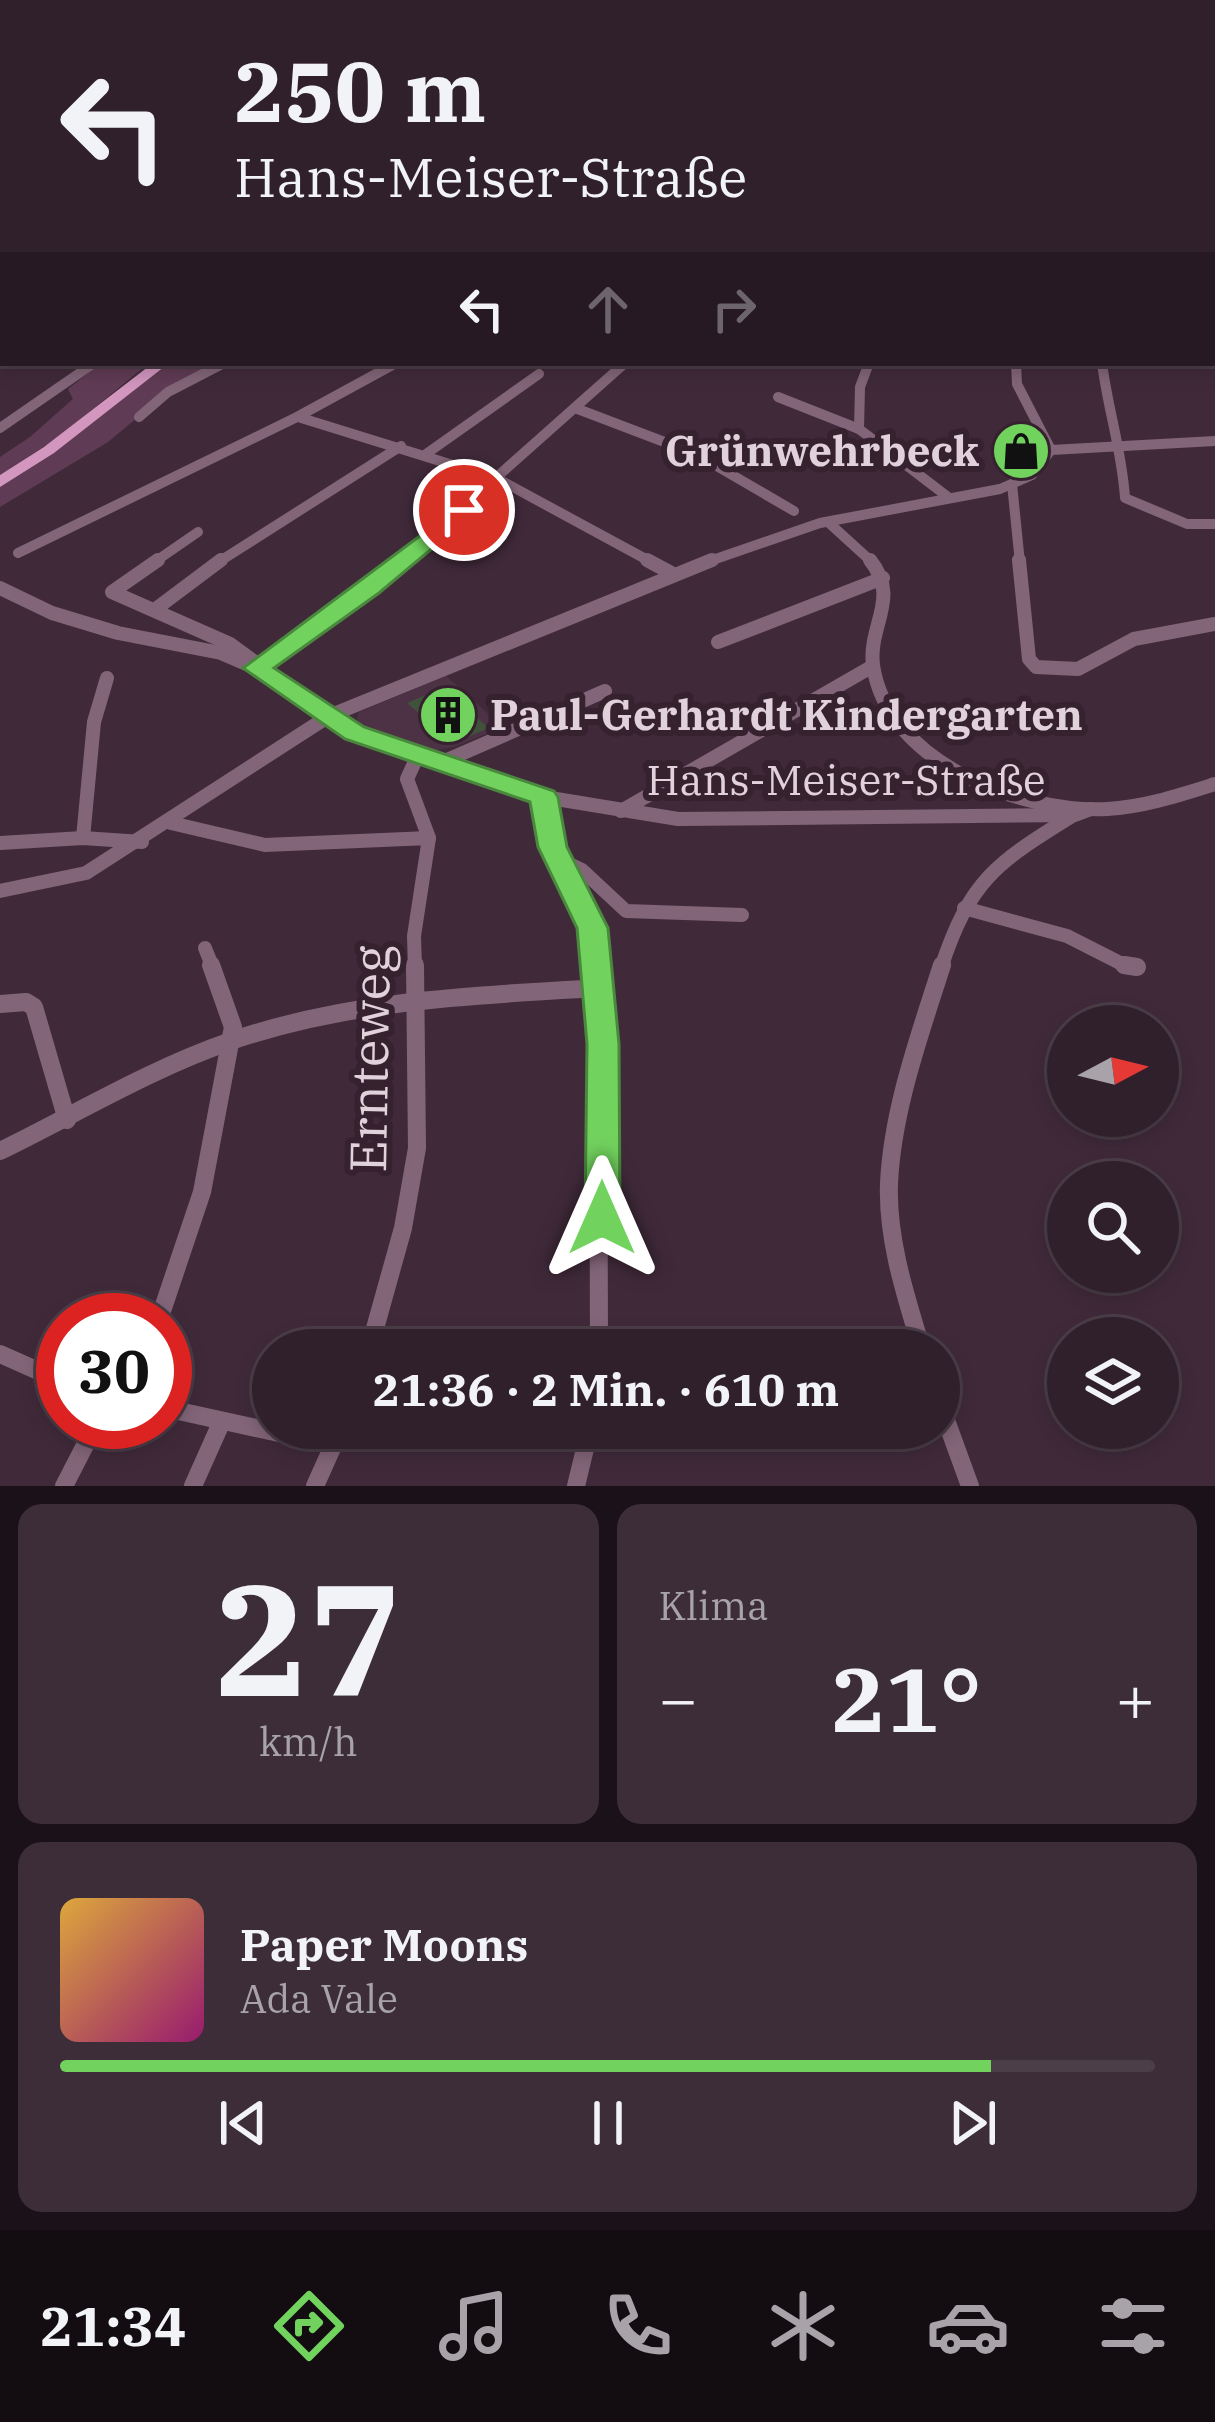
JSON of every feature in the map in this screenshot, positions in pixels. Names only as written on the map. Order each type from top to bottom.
[{"type":"main road","points":[[0,482],[158,366]]},
{"type":"street","points":[[0,428],[90,366]]},
{"type":"street","points":[[139,417],[168,392],[218,366]]},
{"type":"street","points":[[18,553],[390,366]]},
{"type":"street","points":[[256,668],[430,542],[623,366]]},
{"type":"street","points":[[859,429],[860,387],[867,366]]},
{"type":"street","points":[[1016,366],[1017,384],[1051,450]]},
{"type":"street","points":[[1102,366],[1108,412],[1121,442],[1125,498],[1187,524],[1215,524]]},
{"type":"street","points":[[426,454],[539,374]]},
{"type":"street","points":[[778,397],[859,429],[948,497]]},
{"type":"street","points":[[574,408],[683,448],[740,476],[794,511]]},
{"type":"street","points":[[297,416],[498,479],[673,574]]},
{"type":"street","points":[[1051,450],[1121,442],[1215,441]]},
{"type":"street","points":[[157,608],[253,536],[401,446]]},
{"type":"street","points":[[0,891],[86,873],[142,842],[276,747],[329,716],[673,574],[828,522],[1012,484],[1040,468],[1051,450]]},
{"type":"street","points":[[1012,484],[1029,659],[1036,667],[1078,669],[1134,639],[1215,624]]},
{"type":"street","points":[[828,522],[884,578],[889,599],[873,666],[887,706],[919,747],[970,776],[1083,812],[1128,807],[1215,784]]},
{"type":"street","points":[[198,532],[112,592],[230,644],[255,660],[256,668]]},
{"type":"street","points":[[718,642],[884,578]]},
{"type":"street","points":[[0,588],[118,633],[200,646],[256,668]]},
{"type":"street","points":[[621,812],[873,666]]},
{"type":"street","name":"Hans-Meiser-Straße","points":[[256,668],[354,733],[544,797],[621,812],[679,819],[1083,812]]},
{"type":"street","points":[[83,838],[94,722],[107,678]]},
{"type":"street","points":[[439,764],[605,691]]},
{"type":"street","points":[[171,823],[266,845],[430,838],[407,778],[417,757]]},
{"type":"street","points":[[544,797],[552,847],[592,928],[601,988],[599,1329]]},
{"type":"street","points":[[917,1329],[894,1240],[889,1184],[938,975],[964,908],[994,867],[1083,812]]},
{"type":"street","points":[[0,843],[83,838],[142,842]]},
{"type":"street","name":"Ernteweg","points":[[375,1329],[404,1228],[417,1148],[420,1094],[414,935],[430,838]]},
{"type":"street","points":[[561,860],[582,870],[626,911],[742,915]]},
{"type":"street","points":[[964,908],[1067,936],[1128,967],[1138,967]]},
{"type":"street","points":[[169,1293],[207,1187],[233,1022],[205,948]]},
{"type":"street","points":[[0,1151],[229,1041],[312,1018],[416,999],[601,988]]},
{"type":"street","points":[[0,1004],[34,1006],[67,1120]]},
{"type":"street","points":[[0,1354],[36,1370]]},
{"type":"street","points":[[192,1414],[252,1425]]},
{"type":"street","points":[[193,1486],[222,1421]]},
{"type":"street","points":[[64,1486],[83,1449]]},
{"type":"street","points":[[315,1486],[332,1449]]},
{"type":"street","points":[[576,1486],[585,1449]]},
{"type":"street","points":[[957,1449],[970,1486]]},
{"type":"shaded area","points":[[97,366],[145,366],[59,437],[0,475],[0,457],[73,399],[68,389]]},
{"type":"shaded area","points":[[158,366],[218,366],[168,392],[108,442],[0,507],[0,482]]},
{"type":"shaded area","points":[[446,676],[503,727],[454,747],[430,751],[356,724],[359,712]]},
{"type":"building","name":"Paul-Gerhardt Kindergarten","points":[[442,688],[489,728],[454,743],[407,703]]},
{"type":"place","name":"Grünwehrbeck","points":[[1021,451]]},
{"type":"place","name":"Paul-Gerhardt Kindergarten","points":[[448,715]]},
{"type":"route","points":[[464,510],[370,588],[256,668],[354,733],[544,797],[552,847],[592,928],[601,988],[602,1218]]}]
